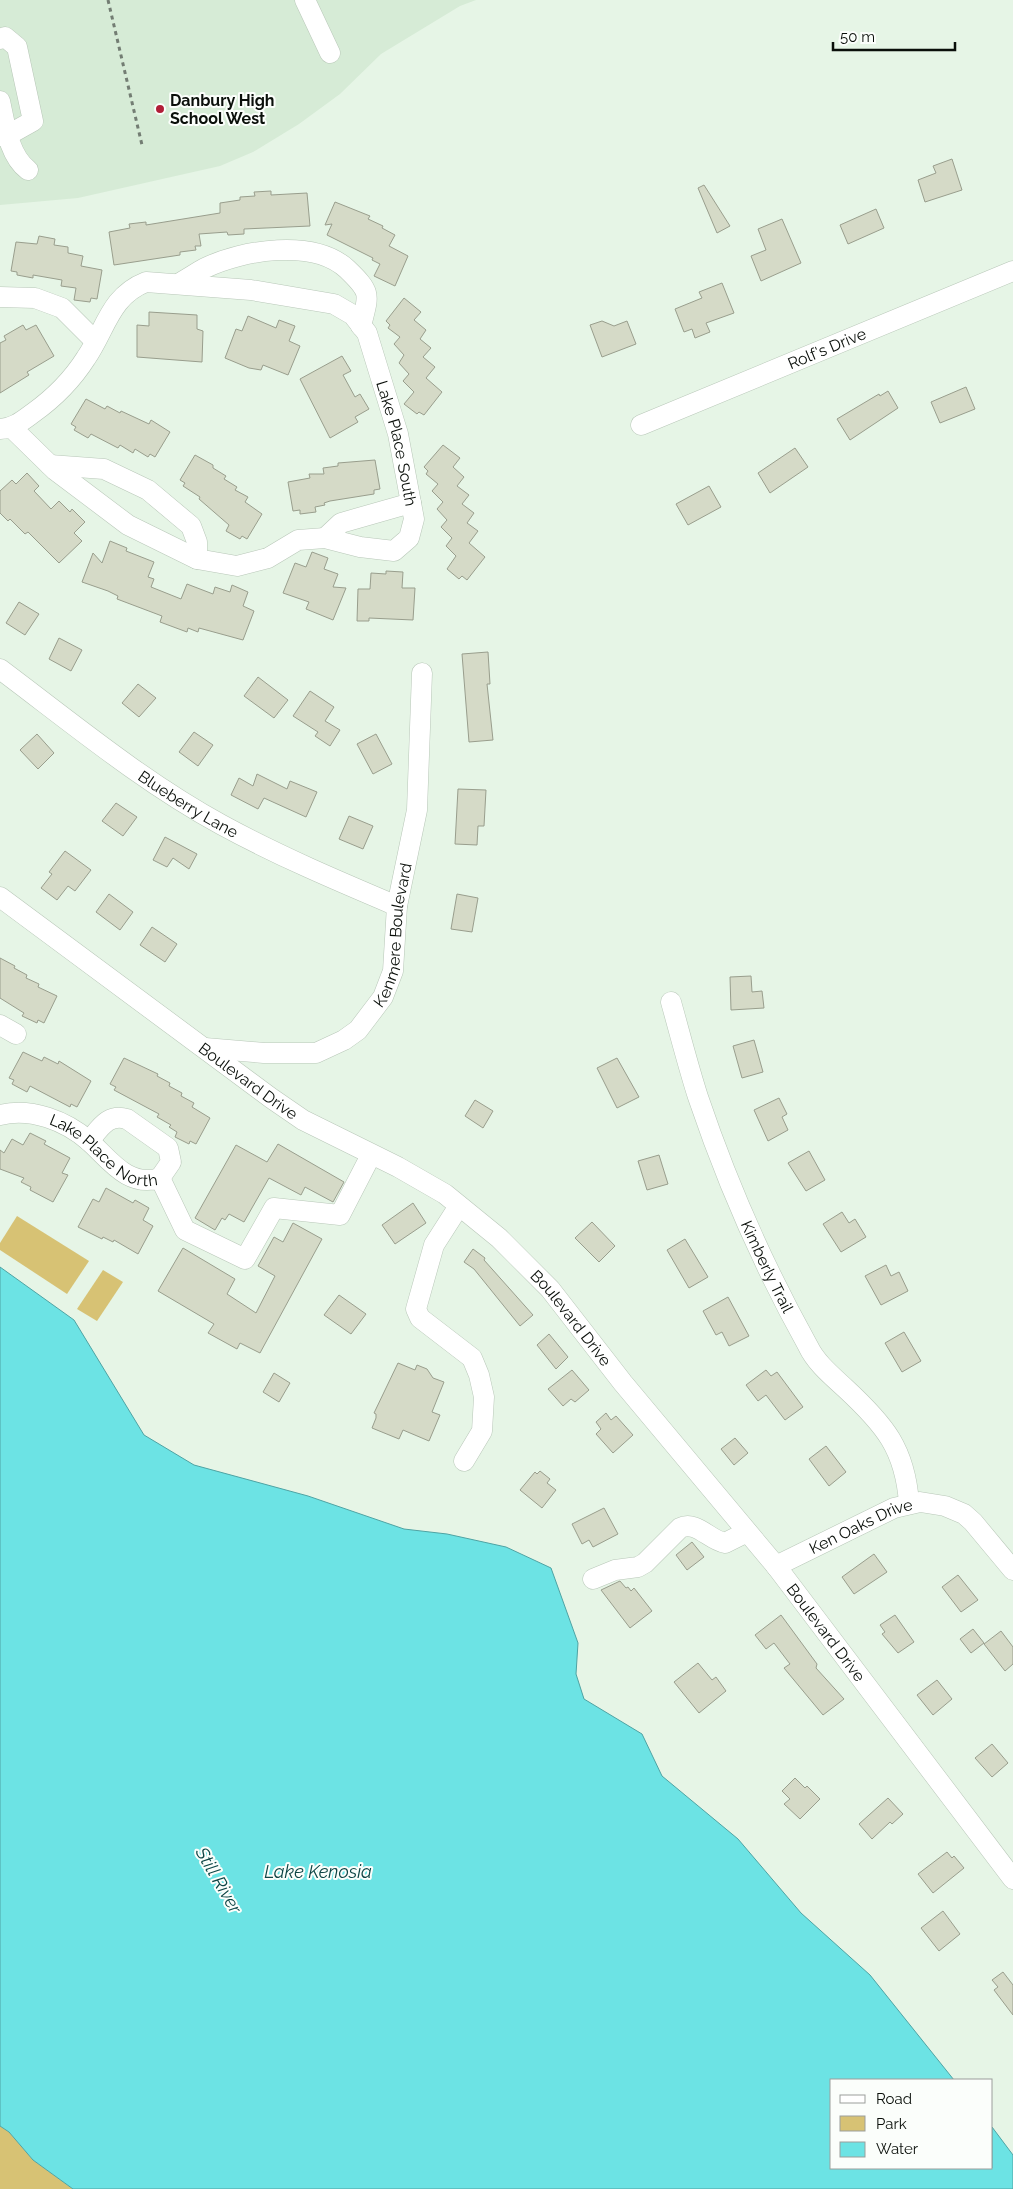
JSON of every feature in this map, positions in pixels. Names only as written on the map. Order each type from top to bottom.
[{"type":"street","points":[[305,0],[330,53]]},
{"type":"street","points":[[0,39],[5,37],[17,47],[33,121],[4,135]]},
{"type":"street","points":[[0,102],[4,135],[19,163],[28,170]]},
{"type":"street","points":[[178,284],[206,268],[262,250],[305,249],[339,261],[365,286],[368,298],[361,326]]},
{"type":"street","name":"Rolf's Drive","points":[[641,425],[1013,271]]},
{"type":"street","name":"Lake Place South","points":[[146,282],[178,284],[251,290],[334,304],[353,315],[368,333],[398,434],[414,519],[409,538],[394,551],[360,547],[325,538],[298,540],[268,558],[237,566],[197,559],[128,525],[6,429],[55,397],[86,358],[114,307],[131,288],[146,282]]},
{"type":"street","points":[[4,301],[35,298],[62,308],[96,341]]},
{"type":"street","points":[[50,465],[104,469],[148,490],[191,526],[197,542],[197,559]]},
{"type":"street","points":[[325,538],[341,523],[411,503]]},
{"type":"street","name":"Blueberry Lane","points":[[0,669],[145,777],[208,816],[322,875],[397,906]]},
{"type":"street","name":"Kenmere Boulevard","points":[[206,1048],[264,1053],[316,1053],[330,1048],[351,1035],[375,1010],[389,985],[395,952],[397,906],[418,810],[422,674]]},
{"type":"street","name":"Boulevard Drive","points":[[0,897],[303,1120],[419,1178],[445,1194],[498,1238],[556,1296],[623,1383],[776,1566],[1013,1879]]},
{"type":"street","name":"Kimberly Trail","points":[[671,1002],[704,1113],[726,1172],[768,1271],[809,1349],[829,1374],[878,1419],[902,1458],[909,1504]]},
{"type":"street","name":"Lake Place North","points":[[0,1115],[13,1112],[40,1115],[64,1125],[89,1141],[123,1174],[132,1179],[146,1181],[160,1178],[185,1230],[245,1259],[274,1208],[340,1215],[371,1155]]},
{"type":"street","points":[[89,1141],[106,1120],[120,1117],[127,1119],[168,1148],[171,1162],[160,1178]]},
{"type":"street","points":[[459,1206],[434,1245],[416,1309],[420,1318],[472,1358],[479,1375],[484,1397],[482,1431],[464,1461]]},
{"type":"street","name":"Ken Oaks Drive","points":[[776,1566],[894,1508],[909,1504],[933,1503],[964,1514],[973,1522],[1013,1570]]},
{"type":"street","points":[[593,1580],[615,1570],[645,1564],[680,1528],[687,1525],[693,1526],[710,1538],[726,1543],[747,1532]]},
{"type":"path","points":[[108,0],[142,145]]},
{"type":"shaded area","name":"Danbury High School West","points":[[0,0],[476,0],[460,6],[381,54],[340,94],[299,124],[253,152],[220,166],[78,198],[0,205]]},
{"type":"green space","points":[[17,1216],[89,1261],[67,1294],[0,1250],[0,1243]]},
{"type":"green space","points":[[103,1270],[123,1282],[97,1321],[77,1309]]},
{"type":"green space","points":[[0,2126],[9,2132],[33,2160],[73,2189],[0,2189]]},
{"type":"water","name":"Lake Kenosia","points":[[0,1267],[74,1320],[144,1435],[194,1465],[308,1496],[404,1529],[447,1534],[506,1547],[551,1568],[578,1643],[576,1674],[584,1699],[642,1734],[662,1776],[738,1839],[801,1913],[870,1975],[953,2079],[830,2079],[830,2169],[993,2169],[993,2128],[1013,2155],[1013,2189],[73,2189],[33,2160],[9,2132],[0,2126]]},
{"type":"building","points":[[952,159],[962,190],[925,202],[918,180],[936,173],[933,166]]},
{"type":"building","points":[[704,185],[730,226],[717,233],[698,188]]},
{"type":"building","points":[[271,191],[271,195],[307,193],[310,226],[244,229],[244,234],[228,235],[227,232],[199,234],[201,246],[195,246],[196,250],[180,252],[180,255],[114,265],[109,232],[130,228],[129,224],[146,222],[146,225],[220,213],[220,203],[240,200],[240,197],[255,196],[254,192]]},
{"type":"building","points":[[335,202],[370,216],[368,219],[383,226],[382,228],[395,235],[389,246],[408,256],[395,286],[374,276],[380,264],[372,260],[373,258],[327,235],[332,224],[325,225]]},
{"type":"building","points":[[876,209],[884,228],[848,244],[840,225]]},
{"type":"building","points":[[782,219],[801,263],[761,281],[751,256],[766,250],[758,229]]},
{"type":"building","points":[[39,236],[55,239],[54,245],[68,247],[68,253],[83,256],[81,266],[102,270],[97,299],[91,298],[90,302],[74,300],[76,288],[61,286],[62,280],[33,275],[33,278],[17,275],[17,272],[11,271],[16,242],[37,244]]},
{"type":"building","points":[[722,283],[734,313],[706,323],[710,332],[695,338],[692,329],[684,332],[675,309],[702,298],[699,292]]},
{"type":"building","points":[[404,298],[421,312],[414,320],[426,330],[420,339],[431,348],[423,357],[435,367],[426,378],[442,392],[424,415],[419,412],[417,414],[404,404],[414,392],[403,381],[409,374],[399,363],[404,355],[394,344],[400,337],[388,328],[390,325],[386,321]]},
{"type":"building","points":[[149,312],[197,315],[197,329],[203,331],[202,362],[137,357],[137,325],[149,326]]},
{"type":"building","points":[[248,316],[276,328],[279,320],[295,326],[289,341],[300,346],[288,375],[263,365],[261,370],[249,368],[225,358],[236,329],[242,331]]},
{"type":"building","points":[[602,321],[614,326],[627,321],[636,344],[602,357],[590,325]]},
{"type":"building","points":[[23,325],[26,330],[36,325],[54,356],[27,372],[29,375],[0,393],[0,343],[6,340],[4,336]]},
{"type":"building","points":[[342,356],[351,371],[343,375],[355,397],[360,394],[369,409],[355,417],[358,422],[330,438],[300,379]]},
{"type":"building","points":[[966,387],[975,409],[940,423],[931,402]]},
{"type":"building","points":[[888,391],[898,408],[850,440],[837,419],[879,394],[880,396]]},
{"type":"building","points":[[86,399],[105,409],[107,406],[149,424],[151,420],[170,432],[155,457],[150,454],[148,457],[135,449],[133,453],[120,445],[118,448],[91,434],[88,438],[74,430],[76,427],[71,424]]},
{"type":"building","points":[[443,445],[460,458],[453,467],[464,477],[457,486],[469,495],[462,504],[474,513],[467,523],[478,531],[469,543],[485,557],[467,580],[462,576],[459,579],[447,569],[456,556],[446,546],[452,538],[441,527],[447,520],[437,509],[443,502],[432,491],[438,484],[426,474],[428,471],[424,467]]},
{"type":"building","points":[[795,448],[808,467],[770,493],[758,473]]},
{"type":"building","points":[[195,455],[213,465],[213,468],[226,476],[224,479],[237,487],[235,490],[248,497],[245,502],[262,514],[247,539],[242,536],[240,539],[226,531],[229,525],[199,499],[200,497],[183,486],[185,483],[180,480]]},
{"type":"building","points":[[375,460],[380,489],[374,490],[374,494],[330,501],[324,503],[325,505],[315,507],[316,512],[300,514],[300,510],[293,511],[288,482],[310,478],[309,474],[324,474],[323,468],[338,466],[338,463]]},
{"type":"building","points":[[27,473],[39,486],[34,491],[51,509],[59,501],[70,512],[72,509],[85,522],[74,533],[82,541],[59,563],[28,532],[25,534],[10,519],[8,521],[0,513],[0,491],[12,480],[16,484]]},
{"type":"building","points":[[709,486],[721,507],[688,525],[676,504]]},
{"type":"building","points":[[110,541],[127,548],[126,551],[154,562],[148,577],[154,579],[151,587],[181,599],[187,584],[213,594],[215,587],[230,592],[232,585],[248,592],[243,606],[254,611],[243,640],[199,628],[198,632],[188,628],[187,632],[160,622],[162,616],[117,599],[118,596],[108,591],[82,582],[93,553],[102,563]]},
{"type":"building","points":[[312,552],[328,558],[324,569],[338,574],[333,587],[346,588],[333,620],[306,609],[309,602],[283,593],[295,563],[306,567]]},
{"type":"building","points":[[386,571],[403,572],[402,588],[415,588],[413,620],[369,618],[369,621],[357,621],[358,589],[370,589],[371,573],[386,574]]},
{"type":"building","points":[[19,602],[39,614],[25,635],[6,623]]},
{"type":"building","points":[[59,638],[82,650],[71,671],[49,659]]},
{"type":"building","points":[[488,652],[490,684],[487,684],[493,740],[469,742],[462,654]]},
{"type":"building","points":[[258,677],[288,700],[274,718],[244,696]]},
{"type":"building","points":[[138,684],[156,698],[139,717],[122,703]]},
{"type":"building","points":[[310,691],[334,707],[325,721],[340,730],[330,746],[315,736],[318,732],[293,716]]},
{"type":"building","points":[[194,732],[213,745],[198,766],[179,752]]},
{"type":"building","points":[[37,734],[54,753],[38,769],[20,750]]},
{"type":"building","points":[[376,734],[392,764],[373,774],[357,744]]},
{"type":"building","points":[[257,774],[287,789],[290,781],[317,792],[306,817],[264,798],[258,809],[231,795],[239,778],[253,786]]},
{"type":"building","points":[[458,789],[486,790],[484,826],[478,826],[477,845],[455,844]]},
{"type":"building","points":[[116,803],[137,817],[123,836],[102,821]]},
{"type":"building","points":[[349,816],[373,826],[363,849],[339,839]]},
{"type":"building","points":[[165,837],[197,854],[189,869],[173,858],[167,867],[153,860]]},
{"type":"building","points":[[65,851],[91,870],[75,891],[68,886],[57,900],[41,888],[52,874],[49,872]]},
{"type":"building","points":[[109,894],[133,912],[120,930],[96,912]]},
{"type":"building","points":[[457,894],[478,898],[472,932],[451,929]]},
{"type":"building","points":[[152,927],[177,944],[165,962],[140,945]]},
{"type":"building","points":[[0,958],[27,975],[26,978],[39,984],[38,987],[57,996],[44,1023],[38,1020],[37,1023],[22,1016],[24,1013],[0,998]]},
{"type":"building","points":[[751,976],[752,992],[762,991],[764,1008],[731,1010],[730,977]]},
{"type":"building","points":[[754,1040],[763,1072],[742,1078],[733,1046]]},
{"type":"building","points":[[23,1052],[42,1061],[44,1057],[58,1064],[59,1061],[91,1081],[77,1107],[71,1104],[70,1107],[30,1086],[27,1092],[12,1084],[14,1080],[9,1078]]},
{"type":"building","points":[[124,1058],[158,1074],[157,1076],[170,1083],[169,1086],[182,1093],[181,1096],[194,1103],[192,1107],[210,1118],[196,1144],[190,1141],[189,1144],[175,1137],[177,1132],[169,1127],[171,1125],[157,1117],[159,1114],[114,1090],[116,1087],[110,1084]]},
{"type":"building","points":[[617,1058],[639,1097],[617,1108],[597,1068]]},
{"type":"building","points":[[779,1098],[787,1114],[782,1117],[788,1130],[768,1141],[754,1110]]},
{"type":"building","points":[[475,1100],[493,1111],[483,1128],[465,1116]]},
{"type":"building","points":[[30,1133],[46,1141],[44,1144],[70,1158],[62,1173],[68,1175],[53,1202],[30,1190],[31,1187],[21,1182],[24,1178],[0,1169],[0,1150],[4,1153],[12,1139],[23,1145]]},
{"type":"building","points":[[278,1144],[344,1182],[333,1202],[305,1187],[301,1195],[269,1178],[244,1222],[229,1214],[225,1220],[222,1218],[215,1230],[195,1218],[236,1145],[267,1162]]},
{"type":"building","points":[[809,1151],[825,1180],[806,1191],[788,1163]]},
{"type":"building","points":[[659,1155],[668,1184],[647,1190],[638,1161]]},
{"type":"building","points":[[106,1188],[133,1203],[135,1200],[149,1208],[143,1220],[153,1226],[138,1254],[114,1240],[113,1242],[103,1237],[102,1239],[78,1227],[93,1199],[99,1202]]},
{"type":"building","points":[[413,1203],[426,1223],[395,1244],[382,1225]]},
{"type":"building","points":[[842,1212],[849,1223],[855,1219],[866,1237],[841,1252],[823,1224]]},
{"type":"building","points":[[592,1222],[615,1246],[599,1262],[575,1238]]},
{"type":"building","points":[[293,1223],[322,1239],[260,1353],[240,1343],[237,1349],[208,1333],[214,1324],[158,1291],[183,1248],[235,1279],[227,1294],[256,1313],[275,1276],[258,1266],[274,1237],[283,1242]]},
{"type":"building","points":[[685,1239],[708,1277],[689,1288],[667,1250]]},
{"type":"building","points":[[473,1249],[485,1258],[484,1260],[533,1315],[520,1326],[474,1269],[464,1262]]},
{"type":"building","points":[[886,1265],[891,1276],[899,1272],[908,1291],[881,1305],[865,1276]]},
{"type":"building","points":[[339,1295],[366,1314],[351,1334],[324,1315]]},
{"type":"building","points":[[728,1297],[749,1336],[729,1346],[722,1332],[716,1335],[703,1311]]},
{"type":"building","points":[[904,1332],[921,1361],[902,1372],[885,1343]]},
{"type":"building","points":[[549,1334],[568,1357],[556,1369],[537,1345]]},
{"type":"building","points":[[398,1363],[415,1370],[417,1365],[427,1369],[433,1378],[444,1382],[432,1412],[440,1415],[429,1441],[403,1430],[399,1439],[372,1428],[376,1418],[374,1413]]},
{"type":"building","points":[[572,1370],[589,1390],[575,1402],[571,1399],[563,1406],[548,1389]]},
{"type":"building","points":[[766,1370],[771,1376],[777,1372],[803,1407],[785,1420],[766,1395],[758,1401],[746,1385]]},
{"type":"building","points":[[274,1373],[290,1383],[279,1402],[263,1392]]},
{"type":"building","points":[[606,1413],[611,1420],[616,1416],[633,1435],[613,1453],[596,1434],[601,1429],[596,1422]]},
{"type":"building","points":[[735,1438],[748,1453],[734,1465],[721,1449]]},
{"type":"building","points":[[826,1446],[846,1472],[829,1486],[809,1459]]},
{"type":"building","points":[[540,1471],[550,1479],[547,1483],[556,1490],[542,1508],[520,1490],[535,1472],[537,1474]]},
{"type":"building","points":[[604,1508],[618,1534],[593,1547],[589,1540],[582,1544],[572,1524]]},
{"type":"building","points":[[692,1542],[704,1557],[687,1570],[676,1555]]},
{"type":"building","points":[[874,1554],[887,1572],[854,1594],[842,1577]]},
{"type":"building","points":[[958,1575],[978,1600],[961,1612],[942,1587]]},
{"type":"building","points":[[620,1581],[631,1591],[634,1588],[652,1611],[630,1628],[601,1590]]},
{"type":"building","points":[[781,1615],[817,1664],[816,1668],[844,1699],[823,1715],[784,1668],[790,1664],[774,1643],[766,1649],[755,1635]]},
{"type":"building","points":[[895,1615],[914,1642],[898,1653],[882,1634],[885,1632],[880,1625]]},
{"type":"building","points":[[973,1629],[984,1643],[971,1653],[960,1639]]},
{"type":"building","points":[[1001,1631],[1013,1647],[1013,1664],[1005,1671],[984,1644]]},
{"type":"building","points":[[698,1663],[712,1680],[716,1677],[726,1691],[699,1713],[674,1682]]},
{"type":"building","points":[[937,1680],[952,1699],[933,1715],[917,1695]]},
{"type":"building","points":[[992,1744],[1008,1763],[992,1777],[975,1758]]},
{"type":"building","points":[[795,1778],[805,1788],[807,1786],[820,1799],[800,1819],[784,1804],[790,1799],[782,1791]]},
{"type":"building","points":[[888,1798],[903,1814],[892,1824],[890,1822],[872,1839],[859,1824]]},
{"type":"building","points":[[947,1852],[952,1858],[954,1856],[964,1868],[933,1893],[918,1874]]},
{"type":"building","points":[[943,1911],[960,1934],[939,1951],[921,1928]]},
{"type":"building","points":[[1003,1972],[1013,1985],[1013,2015],[994,1990],[998,1987],[992,1980]]},
{"type":"place","name":"Danbury High School West","points":[[160,109]]},
{"type":"water label","name":"Still River","points":[[219,1880]]}]
